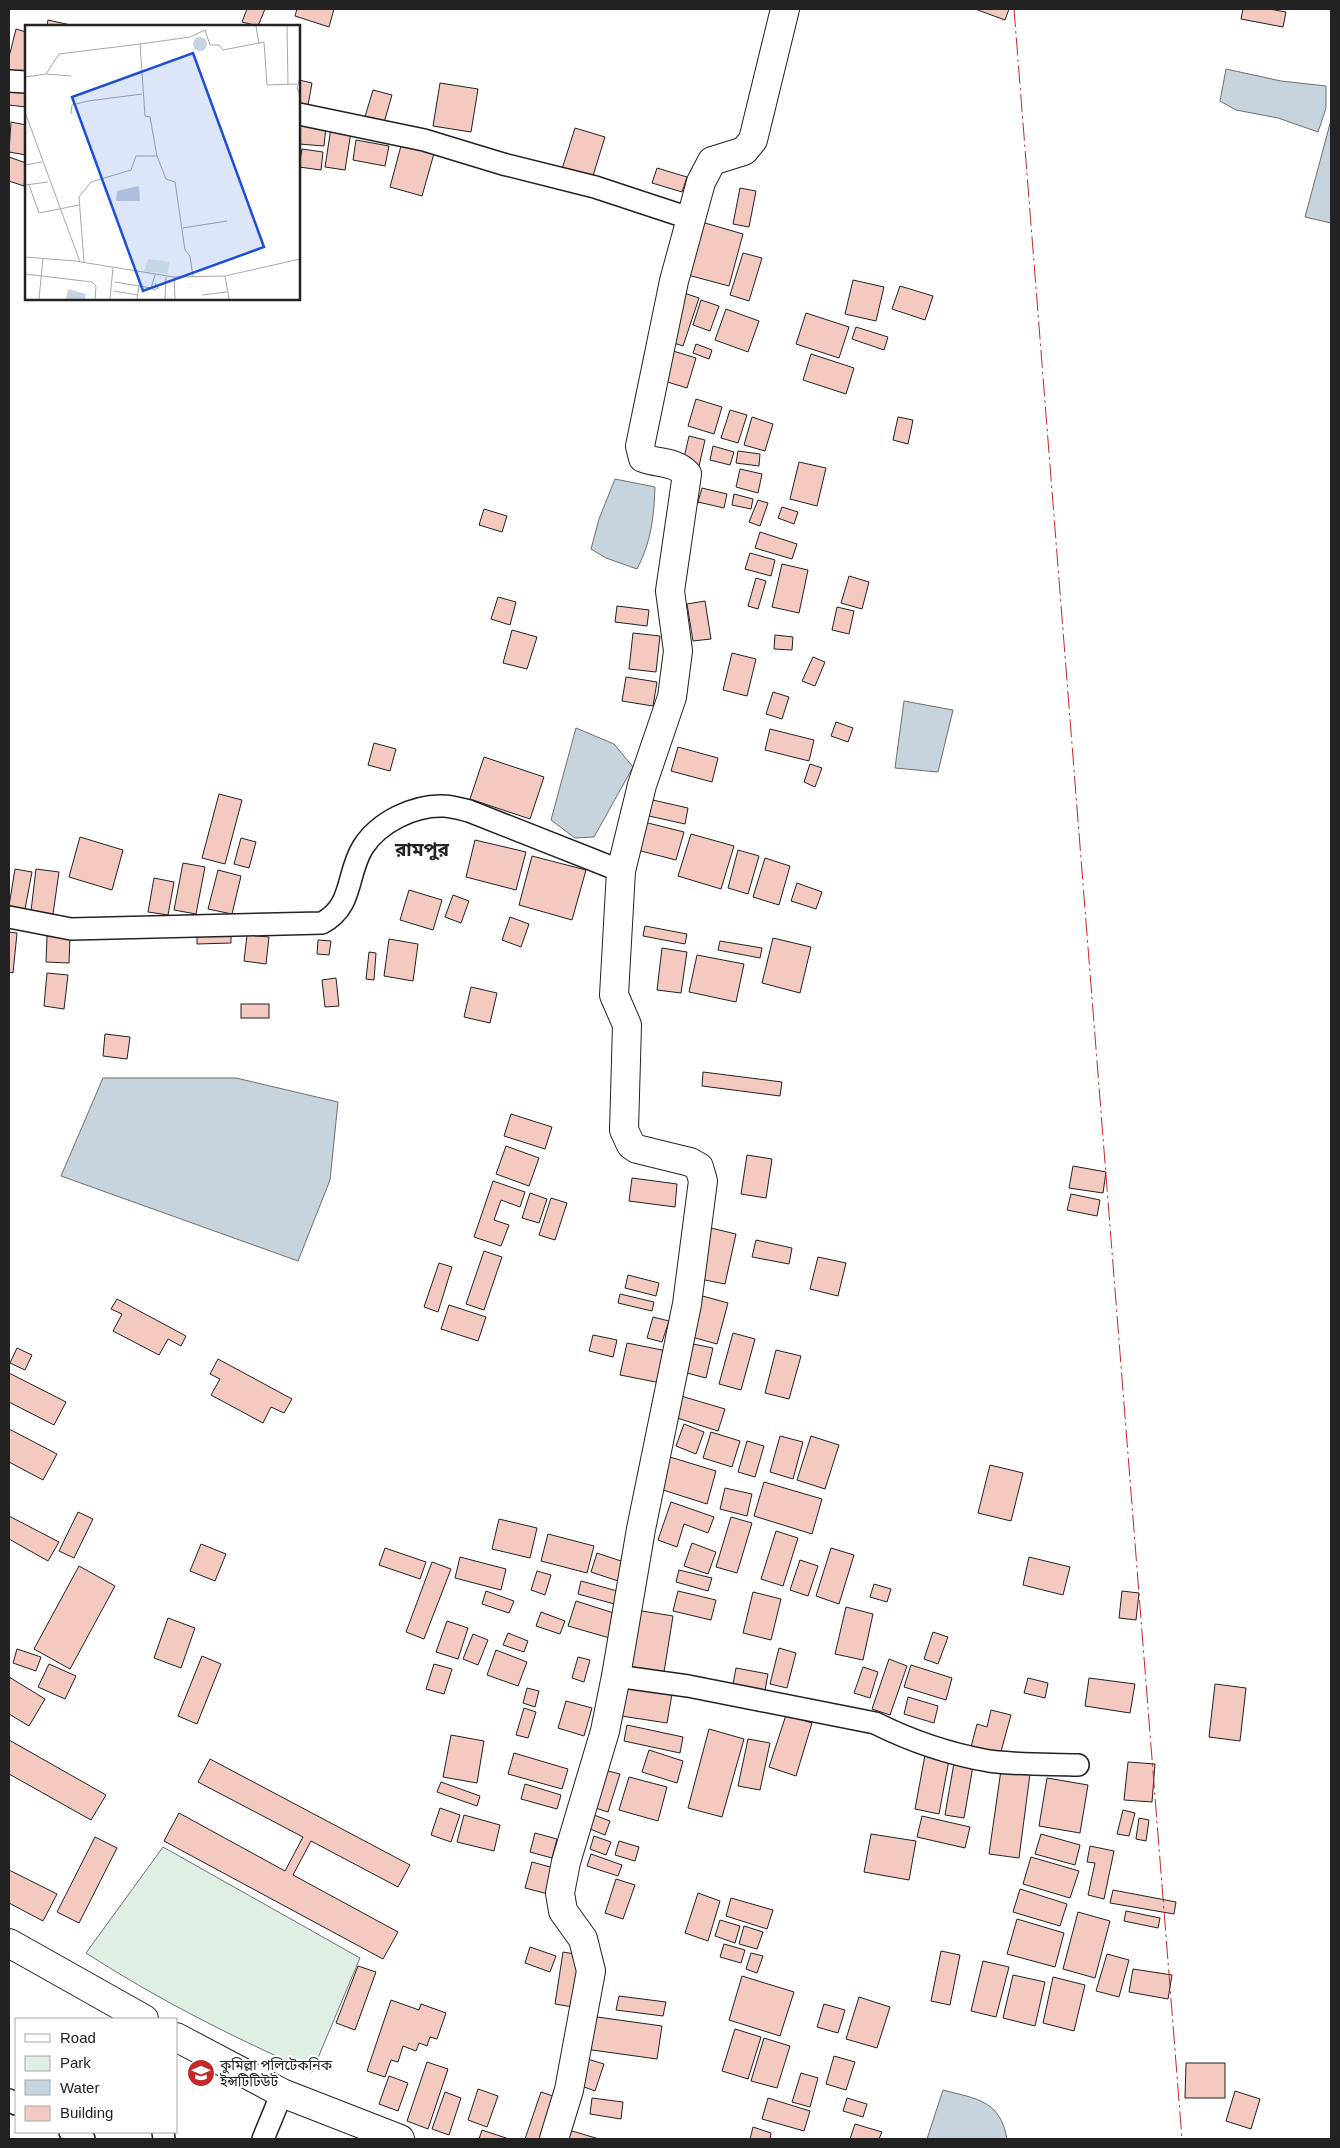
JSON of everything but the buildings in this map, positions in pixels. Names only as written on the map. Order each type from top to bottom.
[{"type":"main road","points":[[554,2139],[568,2090],[591,1971],[583,1939],[564,1911],[560,1893],[566,1862],[604,1731],[616,1676],[641,1528],[687,1304],[703,1181],[699,1167],[690,1162],[631,1146],[624,1130],[627,1025],[614,995],[621,872],[642,784],[672,697],[678,651],[670,591],[687,474],[681,467],[643,458],[640,446],[674,281],[701,182],[712,161],[744,151],[753,140],[785,9]]},
{"type":"main road","points":[[9,1943],[142,2018]]},
{"type":"main road","points":[[178,2041],[282,2093],[352,2131],[400,2139]]},
{"type":"street","points":[[9,81],[25,82]]},
{"type":"street","points":[[300,114],[424,140],[503,164],[595,187],[692,219]]},
{"type":"street","points":[[9,917],[71,929],[322,923],[334,917],[342,906],[362,847],[388,823],[418,808],[444,805],[469,811],[621,872]]},
{"type":"street","points":[[616,1676],[688,1686],[875,1723],[898,1735],[947,1752],[991,1761],[1078,1765]]},
{"type":"street","points":[[263,2139],[282,2093]]},
{"type":"street","points":[[72,2133],[84,2139]]},
{"type":"green space","points":[[163,1847],[360,1958],[312,2072],[196,2017],[86,1953]]},
{"type":"water","points":[[1226,69],[1281,81],[1326,86],[1326,108],[1318,132],[1278,118],[1236,110],[1220,101]]},
{"type":"water","points":[[1331,120],[1331,223],[1305,217]]},
{"type":"water","points":[[615,479],[655,487],[651,529],[646,549],[637,569],[606,558],[591,549],[599,519]]},
{"type":"water","points":[[904,701],[953,710],[938,772],[895,768]]},
{"type":"water","points":[[576,728],[614,744],[633,767],[594,837],[575,838],[551,820]]},
{"type":"water","points":[[103,1078],[236,1078],[338,1102],[330,1180],[298,1261],[61,1176]]},
{"type":"water","points":[[943,2090],[976,2099],[993,2109],[1004,2126],[1007,2139],[927,2139]]},
{"type":"power","points":[[1014,9],[1182,2139]]},
{"type":"place","name":"কুমিল্লা পলিটেকনিক ইন্সটিটিউট","points":[[201,2073]]},
{"type":"district","name":"রামপুর","points":[[422,849]]}]
